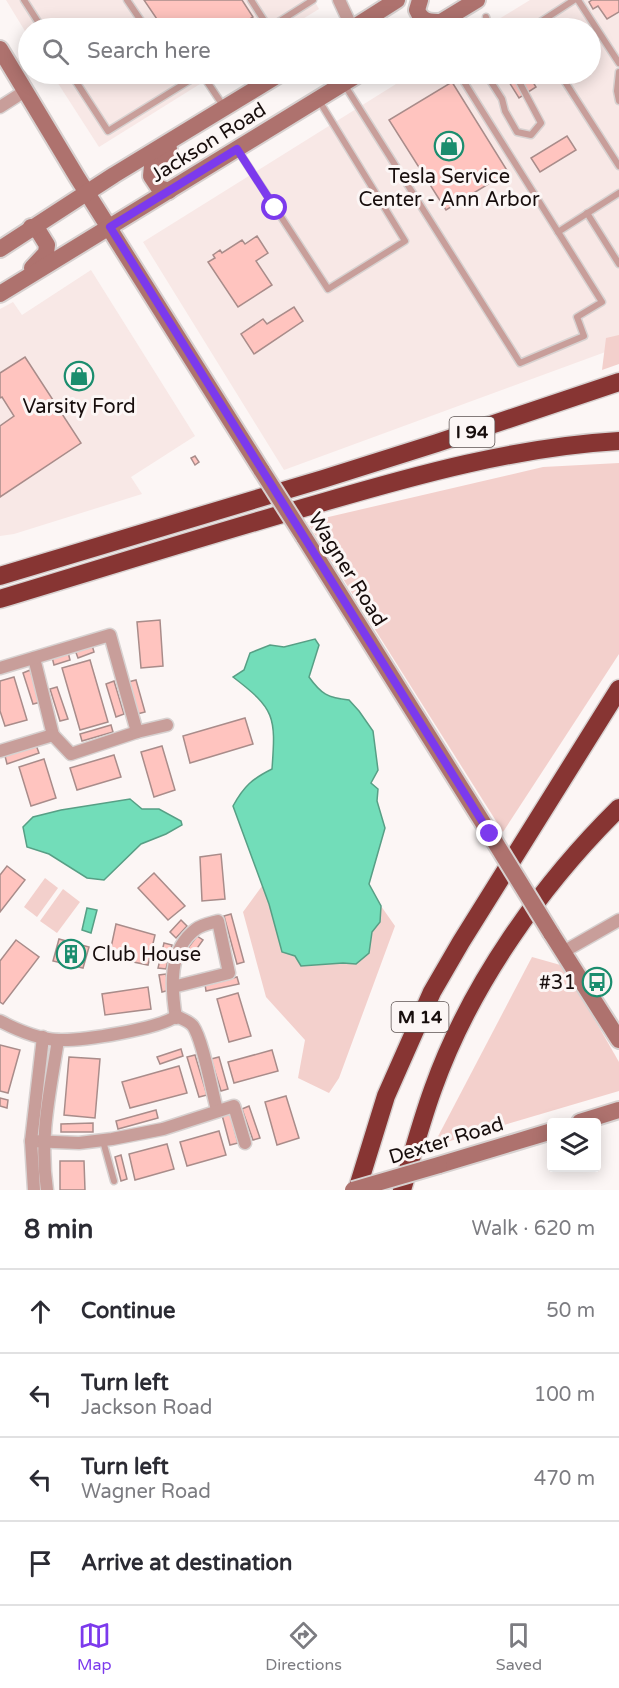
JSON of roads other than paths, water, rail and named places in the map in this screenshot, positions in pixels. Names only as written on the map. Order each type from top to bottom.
[{"type":"highway","name":"I 94","points":[[4,574],[448,440],[619,382]]},
{"type":"highway","name":"I 94","points":[[0,599],[239,526],[426,473],[538,450],[619,441]]},
{"type":"highway","name":"M 14","points":[[355,1190],[386,1096],[432,992],[619,689]]},
{"type":"highway","name":"M 14","points":[[402,1190],[433,1089],[452,1044],[489,972],[518,927],[558,874],[619,808]]},
{"type":"main road","points":[[368,18],[397,0]]},
{"type":"main road","points":[[420,0],[417,10],[422,18]]},
{"type":"main road","points":[[447,18],[477,0]]},
{"type":"main road","name":"Wagner Road","points":[[0,49],[18,79]]},
{"type":"main road","name":"Wagner Road","points":[[21,84],[619,1040]]},
{"type":"main road","name":"Jackson Road","points":[[0,249],[31,227],[264,84]]},
{"type":"main road","name":"Jackson Road","points":[[6,291],[336,87]]},
{"type":"main road","points":[[169,191],[159,188],[153,182],[152,166],[161,155],[197,124]]},
{"type":"main road","points":[[6,291],[46,253],[45,238],[31,227]]},
{"type":"main road","points":[[593,1118],[619,1110]]},
{"type":"main road","name":"Dexter Road","points":[[355,1190],[547,1132]]},
{"type":"street","points":[[339,0],[347,18]]},
{"type":"street","points":[[0,107],[25,91]]},
{"type":"street","points":[[0,668],[110,635],[137,732]]},
{"type":"street","points":[[34,658],[53,735],[71,754],[137,732],[167,725]]},
{"type":"street","points":[[0,751],[53,735]]},
{"type":"street","points":[[563,952],[619,920]]},
{"type":"street","points":[[173,987],[230,973],[218,921],[197,928],[182,944],[176,959],[173,987],[176,1018]]},
{"type":"street","points":[[0,1021],[15,1029],[58,1040],[113,1035],[176,1018],[185,1020],[192,1026],[198,1039],[217,1110]]},
{"type":"street","points":[[34,1190],[43,1037]]},
{"type":"street","points":[[39,1120],[58,1040]]},
{"type":"street","points":[[37,1141],[79,1143],[103,1140],[163,1129],[234,1106],[245,1143]]},
{"type":"street","points":[[37,1141],[47,1190]]},
{"type":"lane","points":[[24,0],[36,18]]},
{"type":"lane","points":[[127,0],[139,18]]},
{"type":"lane","points":[[251,0],[263,18]]},
{"type":"lane","points":[[285,18],[313,0]]},
{"type":"lane","points":[[547,18],[576,0],[588,18]]},
{"type":"lane","points":[[601,37],[619,63]]},
{"type":"lane","points":[[619,72],[617,91],[619,101]]},
{"type":"lane","points":[[77,84],[108,131],[183,84]]},
{"type":"lane","points":[[206,84],[224,108]]},
{"type":"lane","points":[[336,87],[520,363],[584,336],[577,317],[602,302],[465,84]]},
{"type":"lane","points":[[492,84],[502,99],[505,111],[516,132],[531,135],[541,123],[520,84]]},
{"type":"lane","points":[[566,84],[619,166]]},
{"type":"lane","points":[[237,149],[328,289],[405,241],[336,87]]},
{"type":"lane","points":[[558,232],[619,193]]},
{"type":"lane","points":[[587,213],[619,264]]},
{"type":"lane","points":[[103,1140],[114,1181]]},
{"type":"place","name":"Tesla Service Center - Ann Arbor","points":[[449,146]]},
{"type":"place","name":"Varsity Ford","points":[[79,376]]},
{"type":"place","name":"Club House","points":[[71,954]]},
{"type":"place","name":"#31","points":[[597,982]]}]
